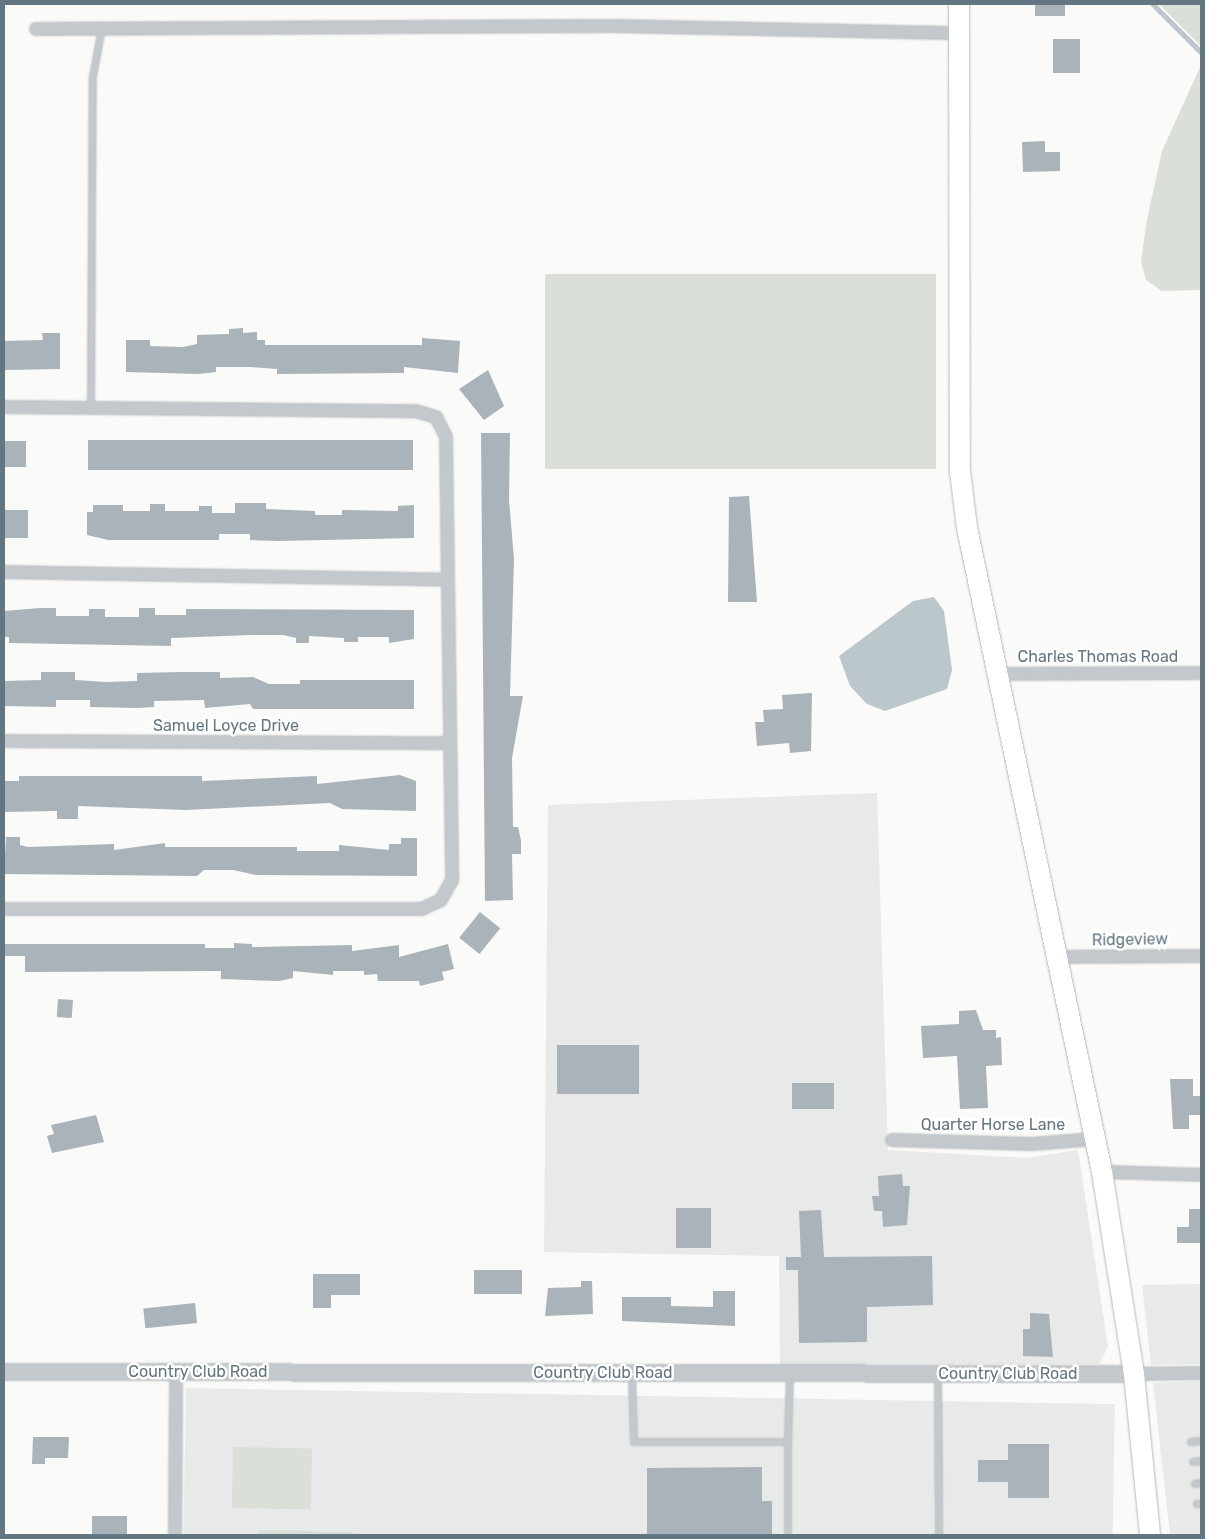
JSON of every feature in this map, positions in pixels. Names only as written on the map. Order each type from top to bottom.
[{"type":"main road","points":[[958,4],[960,471],[996,674],[1059,957],[1102,1172],[1134,1374],[1150,1535]]},
{"type":"street","points":[[36,29],[615,26],[959,33]]},
{"type":"street","points":[[4,408],[416,410],[436,417],[446,437],[448,743],[452,880],[441,900],[422,909],[4,909]]},
{"type":"street","points":[[4,572],[448,580]]},
{"type":"street","name":"Charles Thomas Road","points":[[996,674],[1201,673]]},
{"type":"street","name":"Samuel Loyce Drive","points":[[4,741],[448,743]]},
{"type":"street","name":"Ridgeview","points":[[1059,957],[1201,956]]},
{"type":"street","name":"Quarter Horse Lane","points":[[892,1140],[1032,1144],[1095,1139]]},
{"type":"street","points":[[1102,1172],[1201,1175]]},
{"type":"street","name":"Country Club Road","points":[[4,1372],[1134,1374],[1201,1372]]},
{"type":"street","points":[[175,1535],[176,1372]]},
{"type":"lane","points":[[91,408],[93,78],[102,28]]},
{"type":"lane","points":[[632,1373],[634,1442],[788,1442]]},
{"type":"lane","points":[[788,1535],[790,1373]]},
{"type":"lane","points":[[938,1374],[939,1535]]},
{"type":"lane","points":[[1191,1442],[1201,1441]]},
{"type":"lane","points":[[1193,1462],[1201,1461]]},
{"type":"shaded area","points":[[1159,4],[1201,4],[1201,46]]},
{"type":"shaded area","points":[[1201,65],[1201,290],[1162,291],[1146,280],[1141,262],[1147,219],[1162,151]]},
{"type":"shaded area","points":[[545,274],[936,274],[936,469],[545,469]]},
{"type":"shaded area","points":[[934,597],[944,611],[952,670],[947,689],[885,711],[867,704],[850,686],[839,656],[913,601]]},
{"type":"shaded area","points":[[877,793],[888,1150],[1026,1158],[1078,1150],[1108,1347],[1099,1364],[780,1366],[779,1256],[544,1252],[548,805]]},
{"type":"shaded area","points":[[1201,1284],[1201,1364],[1151,1365],[1142,1285]]},
{"type":"shaded area","points":[[1201,1381],[1201,1535],[1170,1535],[1153,1383]]},
{"type":"shaded area","points":[[186,1388],[1115,1404],[1113,1535],[183,1535]]},
{"type":"shaded area","points":[[233,1447],[312,1448],[311,1509],[232,1508]]},
{"type":"shaded area","points":[[261,1530],[351,1532],[358,1535],[256,1535]]},
{"type":"building","points":[[1035,4],[1065,4],[1065,16],[1035,16]]},
{"type":"building","points":[[1053,39],[1080,39],[1080,73],[1053,73]]},
{"type":"building","points":[[1045,141],[1045,152],[1060,152],[1060,171],[1023,172],[1022,142]]},
{"type":"building","points":[[243,328],[243,333],[257,332],[257,340],[265,340],[265,345],[422,345],[422,338],[460,341],[458,373],[404,367],[404,373],[277,374],[277,369],[250,367],[216,367],[216,372],[198,374],[126,372],[126,340],[150,340],[150,346],[183,347],[197,344],[197,335],[229,334],[229,329]]},
{"type":"building","points":[[42,333],[60,333],[60,369],[4,370],[4,341],[43,340]]},
{"type":"building","points":[[488,370],[504,406],[484,420],[459,389]]},
{"type":"building","points":[[481,433],[510,433],[509,500],[514,559],[510,696],[523,696],[512,758],[513,827],[518,827],[521,840],[521,854],[512,854],[513,900],[485,901]]},
{"type":"building","points":[[88,440],[413,440],[413,470],[88,470]]},
{"type":"building","points":[[4,441],[26,441],[26,467],[4,467]]},
{"type":"building","points":[[749,496],[757,602],[728,602],[729,497]]},
{"type":"building","points":[[235,503],[266,503],[266,509],[315,511],[315,515],[342,515],[342,510],[398,511],[398,506],[414,505],[414,538],[279,541],[250,540],[250,534],[219,534],[219,540],[108,540],[87,535],[87,512],[93,512],[93,505],[123,505],[123,511],[150,511],[150,504],[165,504],[165,511],[199,511],[199,506],[212,506],[212,513],[235,513]]},
{"type":"building","points":[[4,510],[28,510],[28,538],[4,538]]},
{"type":"building","points":[[56,608],[56,616],[89,616],[89,609],[105,609],[105,617],[139,617],[139,608],[155,608],[155,615],[186,615],[186,609],[414,610],[414,639],[389,643],[389,637],[358,637],[358,642],[344,642],[344,638],[309,636],[309,643],[296,643],[296,638],[283,635],[251,635],[171,638],[171,646],[9,643],[9,637],[4,637],[4,611]]},
{"type":"building","points":[[41,672],[75,672],[75,680],[105,682],[137,681],[137,673],[182,672],[220,672],[220,678],[253,677],[269,684],[300,684],[300,680],[414,680],[414,709],[253,709],[250,704],[205,708],[204,700],[154,701],[154,707],[138,708],[90,707],[90,700],[56,700],[56,707],[4,706],[4,681],[41,680]]},
{"type":"building","points":[[812,693],[811,751],[790,753],[789,743],[757,746],[755,722],[764,722],[763,710],[783,709],[782,695]]},
{"type":"building","points":[[400,775],[416,781],[416,811],[342,809],[330,803],[186,810],[78,806],[78,819],[57,819],[57,811],[4,812],[4,781],[19,781],[19,776],[202,776],[202,781],[317,776],[317,784]]},
{"type":"building","points":[[6,837],[20,837],[20,845],[28,847],[114,844],[114,850],[165,843],[165,847],[297,847],[297,851],[339,851],[339,845],[389,850],[389,844],[401,844],[401,838],[417,838],[417,876],[256,875],[233,870],[204,870],[197,876],[4,874]]},
{"type":"building","points":[[480,912],[500,928],[479,954],[459,938]]},
{"type":"building","points":[[234,943],[252,944],[252,947],[352,945],[352,951],[399,945],[399,957],[448,944],[454,969],[442,972],[444,980],[420,986],[419,981],[378,981],[377,974],[364,975],[364,971],[333,971],[333,975],[293,971],[293,978],[279,981],[221,979],[221,971],[25,972],[25,956],[4,956],[4,944],[205,944],[205,948],[234,948]]},
{"type":"building","points":[[58,999],[73,1000],[72,1018],[57,1017]]},
{"type":"building","points":[[976,1010],[983,1030],[996,1030],[996,1038],[1001,1037],[1002,1065],[986,1066],[988,1108],[960,1109],[957,1056],[923,1058],[921,1026],[959,1024],[959,1011]]},
{"type":"building","points":[[557,1045],[639,1045],[639,1094],[557,1094]]},
{"type":"building","points":[[1170,1079],[1193,1079],[1193,1096],[1201,1096],[1201,1115],[1189,1115],[1189,1129],[1173,1129]]},
{"type":"building","points":[[792,1083],[834,1083],[834,1109],[792,1109]]},
{"type":"building","points":[[96,1115],[104,1142],[52,1153],[47,1136],[54,1134],[51,1125]]},
{"type":"building","points":[[902,1174],[903,1186],[910,1186],[907,1225],[883,1227],[882,1211],[874,1211],[872,1196],[879,1196],[878,1176]]},
{"type":"building","points":[[676,1208],[711,1208],[711,1248],[676,1248]]},
{"type":"building","points":[[1189,1209],[1201,1209],[1201,1243],[1177,1243],[1177,1227],[1189,1227]]},
{"type":"building","points":[[821,1210],[824,1257],[932,1256],[933,1305],[867,1307],[867,1342],[799,1343],[798,1270],[786,1270],[786,1257],[801,1257],[799,1211]]},
{"type":"building","points":[[474,1270],[522,1270],[522,1294],[474,1294]]},
{"type":"building","points":[[313,1274],[360,1274],[360,1295],[331,1295],[331,1308],[313,1308]]},
{"type":"building","points":[[581,1281],[592,1281],[593,1314],[545,1316],[548,1288],[581,1287]]},
{"type":"building","points":[[713,1291],[735,1291],[735,1326],[622,1321],[622,1297],[671,1297],[671,1306],[713,1307]]},
{"type":"building","points":[[195,1303],[197,1323],[145,1328],[143,1308]]},
{"type":"building","points":[[1030,1313],[1049,1314],[1053,1357],[1023,1356],[1023,1329],[1030,1329]]},
{"type":"building","points":[[33,1437],[69,1437],[68,1458],[45,1458],[45,1464],[32,1464]]},
{"type":"building","points":[[1008,1444],[1049,1444],[1049,1498],[1008,1498],[1008,1482],[978,1482],[978,1460],[1008,1460]]},
{"type":"building","points":[[762,1467],[762,1501],[772,1501],[772,1535],[647,1535],[647,1468]]},
{"type":"building","points":[[92,1516],[127,1516],[127,1535],[92,1535]]},
{"type":"waterway","points":[[1153,4],[1201,52]]}]
